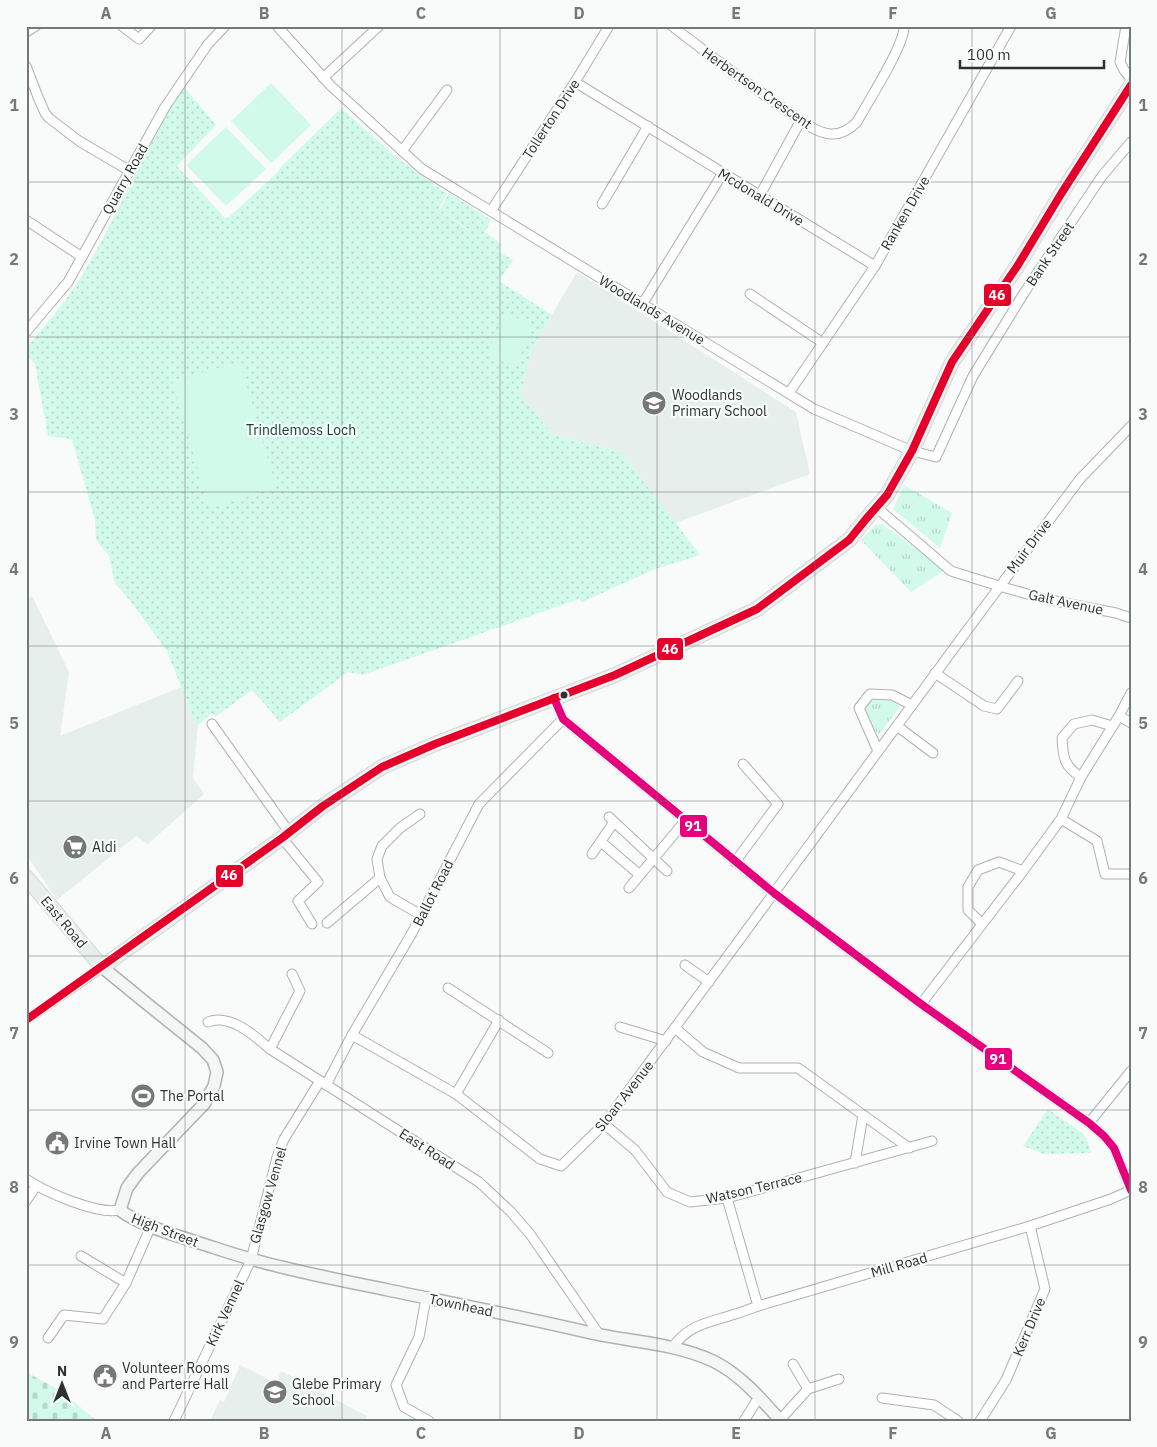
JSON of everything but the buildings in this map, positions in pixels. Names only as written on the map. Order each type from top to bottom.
[{"type":"main road","name":"Bank Street","points":[[102,967],[324,806],[382,767],[435,744],[615,675],[756,609],[849,540],[887,495],[912,451],[952,362],[1018,265],[1131,85]]},
{"type":"main road","name":"East Road","points":[[26,877],[102,967]]},
{"type":"main road","points":[[102,967],[202,1048],[213,1060],[217,1072],[212,1092],[204,1104],[138,1173],[128,1188],[120,1210]]},
{"type":"main road","name":"High Street","points":[[120,1210],[126,1215],[152,1226],[250,1260]]},
{"type":"main road","name":"Townhead","points":[[250,1260],[672,1348],[714,1362],[730,1372],[759,1397],[780,1420]]},
{"type":"street","points":[[26,32],[36,26]]},
{"type":"street","points":[[122,26],[139,39],[151,26]]},
{"type":"street","name":"Quarry Road","points":[[26,332],[68,282],[165,108],[208,44],[226,26]]},
{"type":"street","name":"Woodlands Avenue","points":[[278,26],[330,86],[422,168],[814,409],[912,451]]},
{"type":"street","points":[[323,78],[379,26]]},
{"type":"street","name":"Tollerton Drive","points":[[491,211],[609,26]]},
{"type":"street","name":"Herbertson Crescent","points":[[672,26],[801,120],[825,133],[832,134],[851,128],[857,122],[897,51],[905,33],[904,26]]},
{"type":"street","name":"Ranken Drive","points":[[789,393],[876,266],[1011,26]]},
{"type":"street","points":[[1126,26],[1120,62],[1131,78]]},
{"type":"street","points":[[26,66],[45,113],[49,118],[79,141],[130,171]]},
{"type":"street","name":"Mcdonald Drive","points":[[575,82],[876,266]]},
{"type":"street","points":[[402,151],[447,90]]},
{"type":"street","points":[[760,195],[801,120]]},
{"type":"street","points":[[602,204],[648,126]]},
{"type":"street","name":"Bank Street","points":[[912,451],[936,457],[973,376],[1024,293],[1102,176],[1131,142]]},
{"type":"street","points":[[643,303],[723,174]]},
{"type":"street","points":[[26,220],[82,257]]},
{"type":"street","points":[[750,294],[823,343]]},
{"type":"street","name":"Muir Drive","points":[[774,893],[999,586],[1080,479],[1130,429]]},
{"type":"street","name":"Galt Avenue","points":[[876,507],[951,571],[1045,599],[1116,613],[1131,618]]},
{"type":"street","points":[[935,673],[984,706],[997,709],[1018,681]]},
{"type":"street","points":[[921,1004],[1061,819],[1081,777],[1131,693]]},
{"type":"street","points":[[878,751],[859,708],[870,694],[892,694],[912,705]]},
{"type":"street","points":[[554,698],[562,719],[774,893],[921,1004],[1089,1123],[1114,1148],[1131,1190]]},
{"type":"street","points":[[1118,716],[1131,723]]},
{"type":"street","name":"Ballot Road","points":[[323,1083],[421,915],[478,804],[562,719]]},
{"type":"street","points":[[1081,777],[1071,771],[1063,755],[1062,738],[1074,724],[1092,720],[1112,726]]},
{"type":"street","points":[[212,724],[318,882],[298,901],[312,924]]},
{"type":"street","points":[[896,726],[934,753]]},
{"type":"street","points":[[735,862],[778,804],[743,764]]},
{"type":"street","points":[[420,814],[400,828],[382,846],[377,860],[380,878],[390,897],[421,915]]},
{"type":"street","points":[[1061,819],[1097,841],[1105,874],[1131,874]]},
{"type":"street","points":[[592,854],[601,842],[611,820],[667,871]]},
{"type":"street","points":[[629,888],[685,821]]},
{"type":"street","points":[[601,842],[640,875]]},
{"type":"street","points":[[982,924],[968,910],[968,887],[978,870],[999,862],[1023,871]]},
{"type":"street","points":[[327,923],[380,878]]},
{"type":"street","name":"Sloan Avenue","points":[[352,1035],[456,1094],[540,1159],[561,1166],[604,1124],[774,893]]},
{"type":"street","points":[[685,965],[709,982]]},
{"type":"street","name":"Bank Street","points":[[26,1020],[102,967]]},
{"type":"street","points":[[270,1049],[300,991],[292,974]]},
{"type":"street","points":[[448,988],[548,1053]]},
{"type":"street","points":[[456,1094],[499,1020]]},
{"type":"street","name":"East Road","points":[[208,1022],[222,1021],[245,1029],[270,1049],[478,1182],[508,1208],[530,1234],[599,1334]]},
{"type":"street","points":[[620,1027],[666,1040]]},
{"type":"street","points":[[675,1028],[703,1052],[739,1068],[798,1068],[909,1148]]},
{"type":"street","points":[[1089,1123],[1131,1071]]},
{"type":"street","name":"Glasgow Vennel","points":[[250,1260],[277,1157],[284,1138],[323,1083]]},
{"type":"street","points":[[855,1163],[864,1115]]},
{"type":"street","name":"Watson Terrace","points":[[604,1124],[635,1150],[667,1192],[690,1202],[727,1198],[932,1141]]},
{"type":"street","name":"High Street","points":[[26,1179],[36,1186],[86,1206],[107,1211],[120,1210]]},
{"type":"street","points":[[26,1201],[36,1186]]},
{"type":"street","name":"Mill Road","points":[[672,1348],[680,1337],[697,1326],[758,1306],[1030,1226],[1111,1199],[1131,1190]]},
{"type":"street","points":[[727,1198],[758,1306]]},
{"type":"street","points":[[48,1338],[64,1315],[104,1319],[126,1283],[152,1226]]},
{"type":"street","name":"Kerr Drive","points":[[980,1421],[1006,1380],[1045,1289],[1030,1226]]},
{"type":"street","points":[[81,1256],[126,1283]]},
{"type":"street","name":"Kirk Vennel","points":[[174,1421],[250,1260]]},
{"type":"street","points":[[426,1298],[418,1338],[396,1385],[404,1407],[430,1421]]},
{"type":"street","points":[[793,1364],[808,1389]]},
{"type":"street","points":[[780,1420],[808,1389],[838,1379]]},
{"type":"street","points":[[744,1421],[759,1397]]},
{"type":"street","points":[[882,1398],[934,1405],[958,1421]]},
{"type":"shaded area","name":"Woodlands Primary School","points":[[577,272],[796,412],[810,474],[675,523],[621,452],[553,435],[520,395],[531,350]]},
{"type":"shaded area","points":[[32,596],[69,672],[60,736],[181,687],[195,722],[198,725],[193,778],[204,794],[148,844],[136,836],[57,900],[26,854],[26,601]]},
{"type":"shaded area","name":"Glebe Primary School","points":[[240,1365],[276,1383],[281,1371],[367,1416],[365,1421],[210,1421],[220,1400],[224,1402]]},
{"type":"green space","points":[[271,83],[311,125],[271,163],[231,121]]},
{"type":"green space","name":"Trindlemoss Loch","points":[[184,87],[216,125],[177,166],[225,218],[228,218],[278,172],[341,108],[396,157],[447,194],[438,209],[468,230],[440,210],[449,193],[491,220],[485,232],[502,244],[499,252],[513,260],[499,281],[552,315],[531,350],[520,395],[553,435],[621,452],[700,555],[655,569],[582,602],[579,599],[363,675],[348,672],[280,722],[252,690],[215,717],[212,713],[198,725],[195,722],[167,651],[115,583],[109,556],[96,540],[95,520],[72,439],[48,436],[35,364],[26,354],[26,348],[72,291],[102,241],[154,137]]},
{"type":"green space","points":[[226,127],[266,169],[226,206],[186,165]]},
{"type":"green space","points":[[505,313],[533,325],[516,367],[487,354]]},
{"type":"green space","points":[[240,362],[276,487],[209,508],[172,381]]},
{"type":"green space","points":[[904,485],[952,513],[940,548],[893,509]]},
{"type":"green space","points":[[882,524],[945,570],[911,592],[861,540],[875,525]]},
{"type":"green space","points":[[876,698],[891,700],[900,707],[879,734],[872,728],[865,708],[870,700]]},
{"type":"green space","points":[[1048,1109],[1082,1133],[1087,1139],[1091,1153],[1044,1154],[1023,1146]]},
{"type":"green space","points":[[26,1372],[61,1391],[97,1421],[26,1421]]},
{"type":"transit line","name":"46","points":[[26,1020],[282,838],[323,806],[382,767],[435,744],[615,675],[757,609],[849,540],[887,495],[912,451],[952,362],[1018,265],[1131,85]]},
{"type":"transit line","name":"91","points":[[554,698],[563,719],[774,893],[921,1004],[1089,1123],[1114,1148],[1131,1190]]},
{"type":"place","name":"Woodlands Primary School","points":[[654,403]]},
{"type":"place","name":"Aldi","points":[[75,847]]},
{"type":"place","name":"The Portal","points":[[143,1096]]},
{"type":"place","name":"Irvine Town Hall","points":[[57,1143]]},
{"type":"place","name":"Volunteer Rooms and Parterre Hall","points":[[105,1376]]},
{"type":"place","name":"Glebe Primary School","points":[[275,1392]]}]
